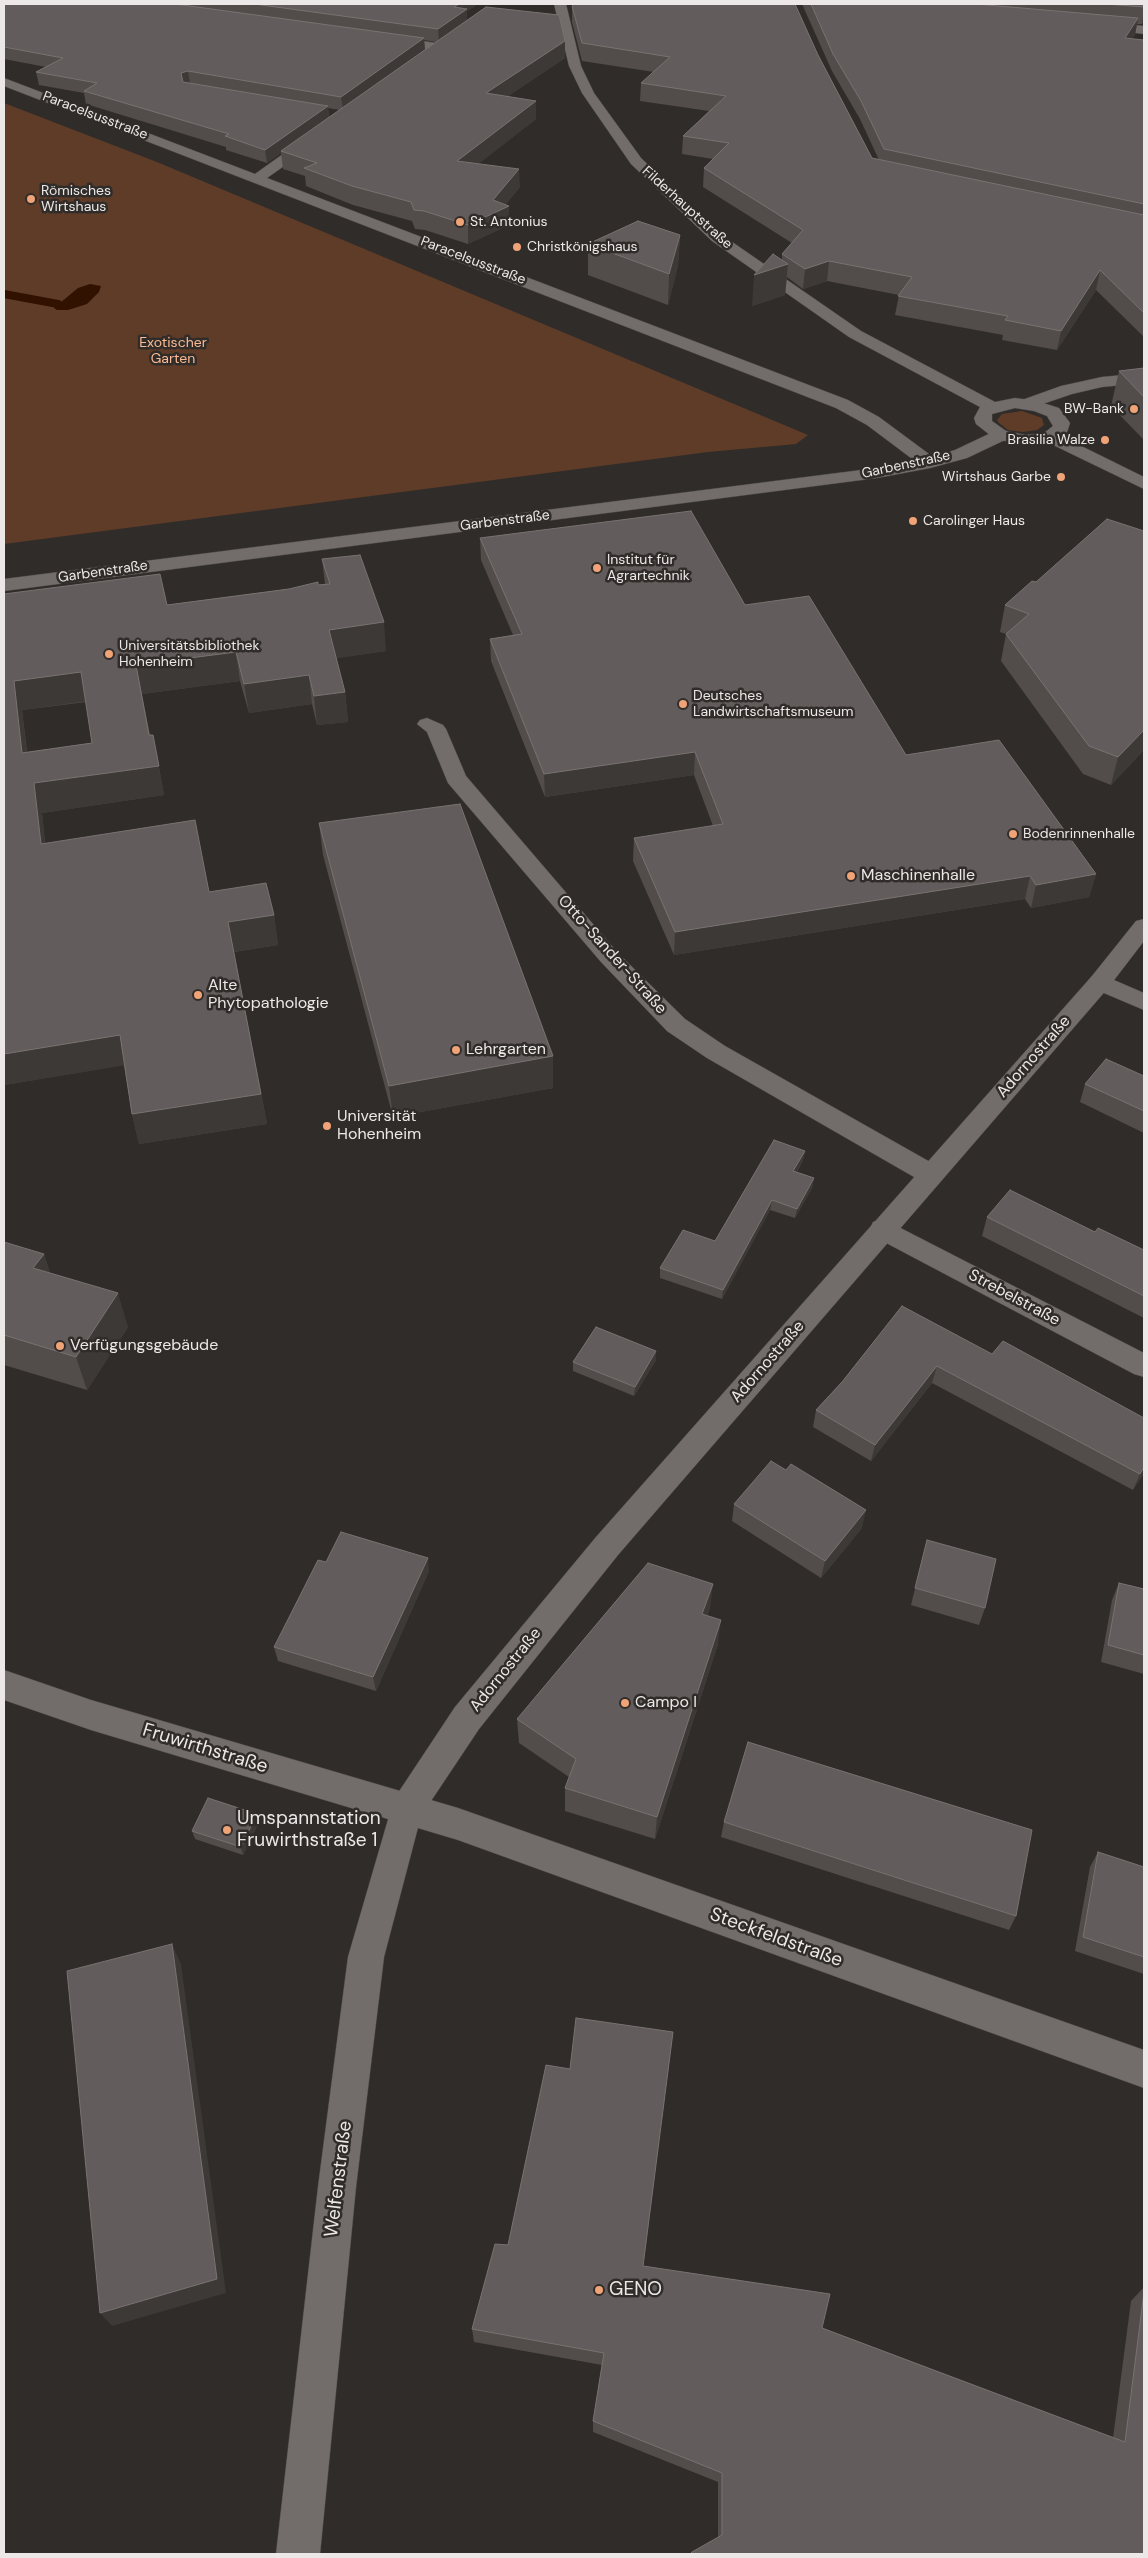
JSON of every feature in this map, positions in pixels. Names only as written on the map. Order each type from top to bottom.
[{"type":"street","name":"Filderhauptstraße","points":[[560,4],[575,66],[588,93],[636,161],[657,183],[718,238],[855,334],[993,407]]},
{"type":"street","points":[[1089,24],[1144,30]]},
{"type":"street","points":[[375,38],[447,45],[428,58]]},
{"type":"street","name":"Paracelsusstraße","points":[[4,82],[842,404],[872,421],[930,463]]},
{"type":"street","points":[[258,178],[321,133]]},
{"type":"street","points":[[1028,404],[1067,390],[1102,382],[1144,378]]},
{"type":"street","points":[[1053,412],[1083,398],[1144,378]]},
{"type":"street","points":[[1015,403],[1028,404],[1053,412],[1062,423],[1061,428],[1049,437],[1026,440],[1001,436],[984,424],[982,418],[986,411],[993,407],[1015,403]]},
{"type":"street","name":"Garbenstraße","points":[[4,585],[877,473],[930,463],[960,454],[1001,436]]},
{"type":"street","points":[[1049,437],[1144,484]]},
{"type":"street","name":"Otto-Sander-Straße","points":[[427,724],[436,729],[456,778],[609,957],[646,997],[676,1025],[716,1052],[930,1174]]},
{"type":"street","name":"Adornostraße","points":[[406,1810],[467,1718],[607,1546],[930,1174],[1100,982],[1144,926]]},
{"type":"street","points":[[1100,982],[1144,1002]]},
{"type":"street","name":"Strebelstraße","points":[[883,1230],[1144,1366]]},
{"type":"street","name":"Fruwirthstraße","points":[[4,1686],[91,1715],[406,1810]]},
{"type":"street","name":"Steckfeldstraße","points":[[406,1810],[458,1824],[1144,2069]]},
{"type":"street","name":"Welfenstraße","points":[[298,2554],[336,2197],[366,1957],[406,1810]]},
{"type":"green space","name":"Exotischer Garten","points":[[4,103],[157,162],[808,435],[796,444],[708,452],[4,544]]},
{"type":"green space","points":[[1022,411],[1042,418],[1044,425],[1037,430],[1023,432],[1008,430],[997,420],[1002,414]]},
{"type":"shaded area","points":[[90,284],[101,286],[99,292],[87,304],[68,310],[57,310],[54,308],[78,288]]},
{"type":"building","points":[[4,4],[175,4],[424,38],[341,97],[188,71],[181,73],[183,82],[328,106],[265,150],[225,136],[229,134],[84,91],[97,83],[36,72],[63,58],[4,47]]},
{"type":"building","points":[[254,4],[459,4],[454,7],[467,9],[438,29]]},
{"type":"building","points":[[575,4],[795,4],[818,55],[872,158],[1144,215],[1144,313],[1100,270],[1061,331],[1005,320],[1008,316],[898,296],[912,277],[829,261],[805,269],[782,254],[803,230],[704,168],[729,143],[683,136],[726,96],[641,83],[670,57],[582,43],[572,6]]},
{"type":"building","points":[[811,4],[975,4],[1138,18],[1125,38],[1144,40],[1144,204],[884,149],[861,101],[833,54]]},
{"type":"building","points":[[1105,4],[1144,4],[1144,7]]},
{"type":"building","points":[[486,7],[559,15],[565,41],[486,93],[536,101],[457,161],[519,169],[493,200],[509,206],[468,225],[424,211],[414,210],[411,202],[352,186],[304,168],[317,163],[281,151]]},
{"type":"building","points":[[638,221],[680,235],[669,274],[588,244]]},
{"type":"building","points":[[773,254],[788,264],[754,275]]},
{"type":"building","points":[[1144,368],[1144,397],[1119,371]]},
{"type":"building","points":[[691,511],[745,605],[809,596],[906,755],[999,740],[1096,874],[1036,885],[1030,876],[675,932],[634,838],[723,824],[695,752],[544,774],[490,639],[522,634],[480,538]]},
{"type":"building","points":[[1107,519],[1144,531],[1144,730],[1118,757],[1089,746],[1006,634],[1029,614],[1005,605],[1032,581],[1036,582]]},
{"type":"building","points":[[360,555],[384,622],[329,630],[345,692],[314,696],[309,675],[244,684],[236,652],[136,665],[149,735],[153,735],[159,766],[34,783],[41,844],[195,820],[209,892],[266,883],[274,915],[228,922],[261,1094],[132,1114],[120,1035],[4,1054],[4,594],[160,574],[167,605],[289,589],[318,582],[318,585],[330,584],[322,559]],"holes":[[[81,672],[92,743],[22,753],[14,681]]]},
{"type":"building","points":[[460,804],[553,1056],[389,1086],[319,823]]},
{"type":"building","points":[[1106,1059],[1144,1076],[1144,1111],[1085,1084]]},
{"type":"building","points":[[774,1140],[805,1151],[793,1171],[814,1178],[797,1209],[772,1200],[723,1290],[660,1268],[683,1230],[715,1241]]},
{"type":"building","points":[[1010,1190],[1095,1232],[1098,1228],[1144,1250],[1144,1296],[987,1217]]},
{"type":"building","points":[[4,1242],[44,1254],[33,1268],[118,1293],[76,1357],[4,1335]]},
{"type":"building","points":[[902,1306],[992,1354],[1003,1341],[1144,1418],[1144,1467],[1140,1474],[937,1366],[875,1445],[816,1410],[842,1382]]},
{"type":"building","points":[[596,1327],[656,1351],[635,1387],[573,1362]]},
{"type":"building","points":[[771,1461],[786,1470],[791,1464],[866,1510],[825,1561],[734,1504]]},
{"type":"building","points":[[341,1532],[428,1558],[373,1677],[274,1647],[318,1560],[326,1562]]},
{"type":"building","points":[[927,1540],[996,1559],[985,1608],[915,1588]]},
{"type":"building","name":"Campo I","points":[[648,1563],[713,1584],[702,1614],[721,1620],[657,1817],[565,1788],[576,1759],[517,1719]]},
{"type":"building","points":[[1119,1583],[1144,1589],[1144,1655],[1108,1645]]},
{"type":"building","points":[[748,1742],[1032,1830],[1016,1916],[724,1822]]},
{"type":"building","name":"Umspannstation Fruwirthstraße 1","points":[[208,1798],[257,1814],[241,1847],[192,1831]]},
{"type":"building","points":[[1098,1852],[1144,1867],[1144,1957],[1083,1937]]},
{"type":"building","points":[[172,1944],[217,2279],[100,2313],[67,1971]]},
{"type":"building","name":"GENO","points":[[576,2018],[673,2032],[643,2266],[830,2294],[822,2328],[1125,2442],[1144,2292],[1144,2554],[690,2554],[722,2535],[722,2473],[593,2421],[604,2353],[472,2329],[495,2244],[508,2245],[546,2065],[570,2069]]},
{"type":"waterway","points":[[4,294],[58,304]]},
{"type":"place","name":"Römisches Wirtshaus","points":[[31,199]]},
{"type":"place","name":"St. Antonius","points":[[460,222]]},
{"type":"place","name":"Christkönigshaus","points":[[517,247]]},
{"type":"place","name":"BW-Bank","points":[[1134,409]]},
{"type":"place","name":"Brasilia Walze","points":[[1105,440]]},
{"type":"place","name":"Wirtshaus Garbe","points":[[1061,477]]},
{"type":"place","name":"Carolinger Haus","points":[[913,521]]},
{"type":"place","name":"Institut für Agrartechnik","points":[[597,568]]},
{"type":"place","name":"Universitätsbibliothek Hohenheim","points":[[109,654]]},
{"type":"place","name":"Deutsches Landwirtschaftsmuseum","points":[[683,704]]},
{"type":"place","name":"Bodenrinnenhalle","points":[[1013,834]]},
{"type":"place","name":"Maschinenhalle","points":[[851,876]]},
{"type":"place","name":"Alte Phytopathologie","points":[[198,995]]},
{"type":"place","name":"Lehrgarten","points":[[456,1050]]},
{"type":"place","name":"Universität Hohenheim","points":[[327,1126]]},
{"type":"place","name":"Verfügungsgebäude","points":[[60,1346]]},
{"type":"place","name":"Campo I","points":[[625,1703]]},
{"type":"place","name":"Umspannstation Fruwirthstraße 1","points":[[227,1830]]},
{"type":"place","name":"GENO","points":[[599,2290]]}]
